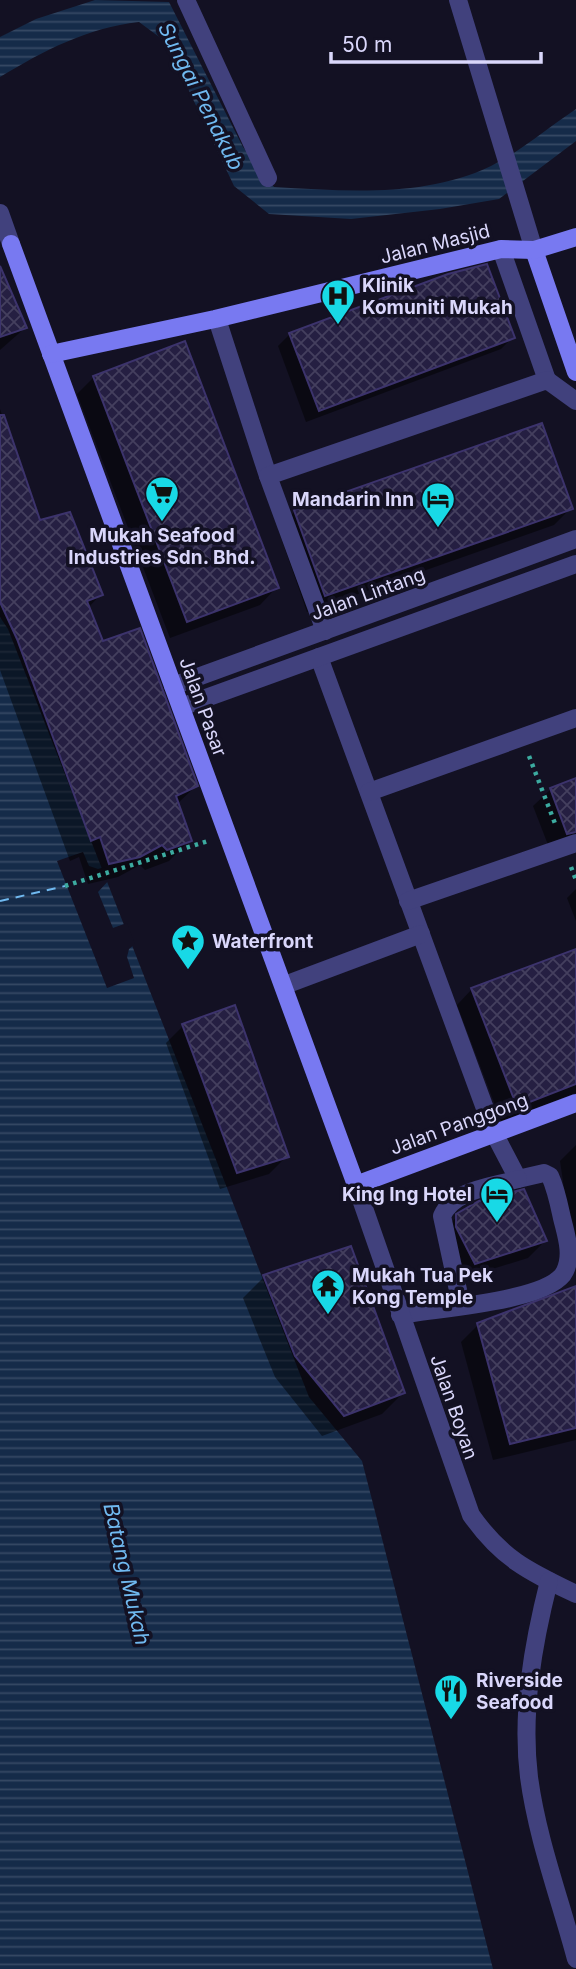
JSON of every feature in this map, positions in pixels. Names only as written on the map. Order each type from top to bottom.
[{"type":"street","points":[[186,0],[268,178]]},
{"type":"street","points":[[458,0],[522,215],[576,372]]},
{"type":"street","points":[[0,213],[6,247]]},
{"type":"street","name":"Jalan Masjid","points":[[51,354],[217,319],[501,249],[534,250],[576,237]]},
{"type":"street","name":"Jalan Pasar","points":[[6,247],[51,354],[285,985],[356,1185]]},
{"type":"street","points":[[501,249],[547,380],[576,401]]},
{"type":"street","points":[[217,319],[268,476],[325,631]]},
{"type":"street","points":[[268,476],[547,380]]},
{"type":"street","name":"Jalan Lintang","points":[[173,686],[576,539]]},
{"type":"street","points":[[181,707],[576,564]]},
{"type":"street","points":[[319,657],[494,1133],[518,1179]]},
{"type":"street","points":[[369,792],[576,718]]},
{"type":"street","points":[[408,901],[570,845]]},
{"type":"street","points":[[285,985],[421,934]]},
{"type":"street","name":"Jalan Panggong","points":[[356,1185],[576,1102]]},
{"type":"street","points":[[400,1315],[461,1304],[487,1303],[536,1292],[556,1283],[566,1269],[569,1250],[550,1176],[544,1173],[518,1179],[462,1195],[452,1201],[442,1216],[461,1304]]},
{"type":"street","name":"Jalan Boyan","points":[[356,1185],[471,1515],[490,1542],[516,1564],[576,1594]]},
{"type":"street","points":[[549,1581],[531,1666],[529,1774],[535,1809],[576,1959]]},
{"type":"path","points":[[522,737],[570,845]]},
{"type":"path","points":[[65,886],[229,835]]},
{"type":"water","name":"Sungai Penakub","points":[[95,0],[169,2],[243,147],[274,187],[356,191],[412,188],[439,183],[491,166],[576,109],[576,141],[499,199],[351,219],[269,214],[234,186],[166,42],[139,22],[84,35],[33,58],[0,77],[0,37],[36,19]]},
{"type":"water","name":"Batang Mukah","points":[[0,617],[8,629],[309,1397],[362,1461],[493,1969],[0,1969]]},
{"type":"pier","points":[[83,852],[89,866],[98,869],[105,867],[110,879],[98,892],[113,928],[127,923],[135,944],[129,949],[127,957],[134,978],[107,988],[57,861]]},
{"type":"building","points":[[487,264],[515,338],[319,411],[289,333],[448,274]]},
{"type":"building","points":[[0,266],[27,328],[0,337]]},
{"type":"building","points":[[185,341],[279,588],[187,622],[93,376]]},
{"type":"building","points":[[0,415],[4,415],[40,520],[70,512],[103,595],[87,601],[103,641],[140,628],[198,786],[176,796],[192,841],[167,850],[162,845],[140,857],[109,864],[100,837],[91,841],[17,639],[0,602]]},
{"type":"building","points":[[542,423],[573,509],[325,596],[294,510]]},
{"type":"building","points":[[576,778],[576,832],[567,834],[550,788]]},
{"type":"building","points":[[576,949],[576,1084],[517,1107],[471,988]]},
{"type":"building","points":[[235,1005],[289,1157],[237,1173],[182,1024]]},
{"type":"building","name":"King Ing Hotel","points":[[524,1189],[547,1241],[475,1264],[456,1227],[456,1214],[479,1201]]},
{"type":"building","name":"Mukah Tua Pek Kong Temple","points":[[351,1246],[405,1393],[344,1416],[295,1356],[263,1275]]},
{"type":"building","points":[[576,1286],[576,1428],[510,1444],[477,1323]]},
{"type":"ferry route","points":[[0,901],[65,886]]},
{"type":"place","name":"Klinik Komuniti Mukah","points":[[338,326]]},
{"type":"place","name":"Mukah Seafood Industries Sdn. Bhd.","points":[[162,523]]},
{"type":"place","name":"Mandarin Inn","points":[[438,529]]},
{"type":"place","name":"Waterfront","points":[[188,971]]},
{"type":"place","name":"King Ing Hotel","points":[[497,1224]]},
{"type":"place","name":"Mukah Tua Pek Kong Temple","points":[[328,1316]]},
{"type":"place","name":"Riverside Seafood","points":[[451,1721]]}]
